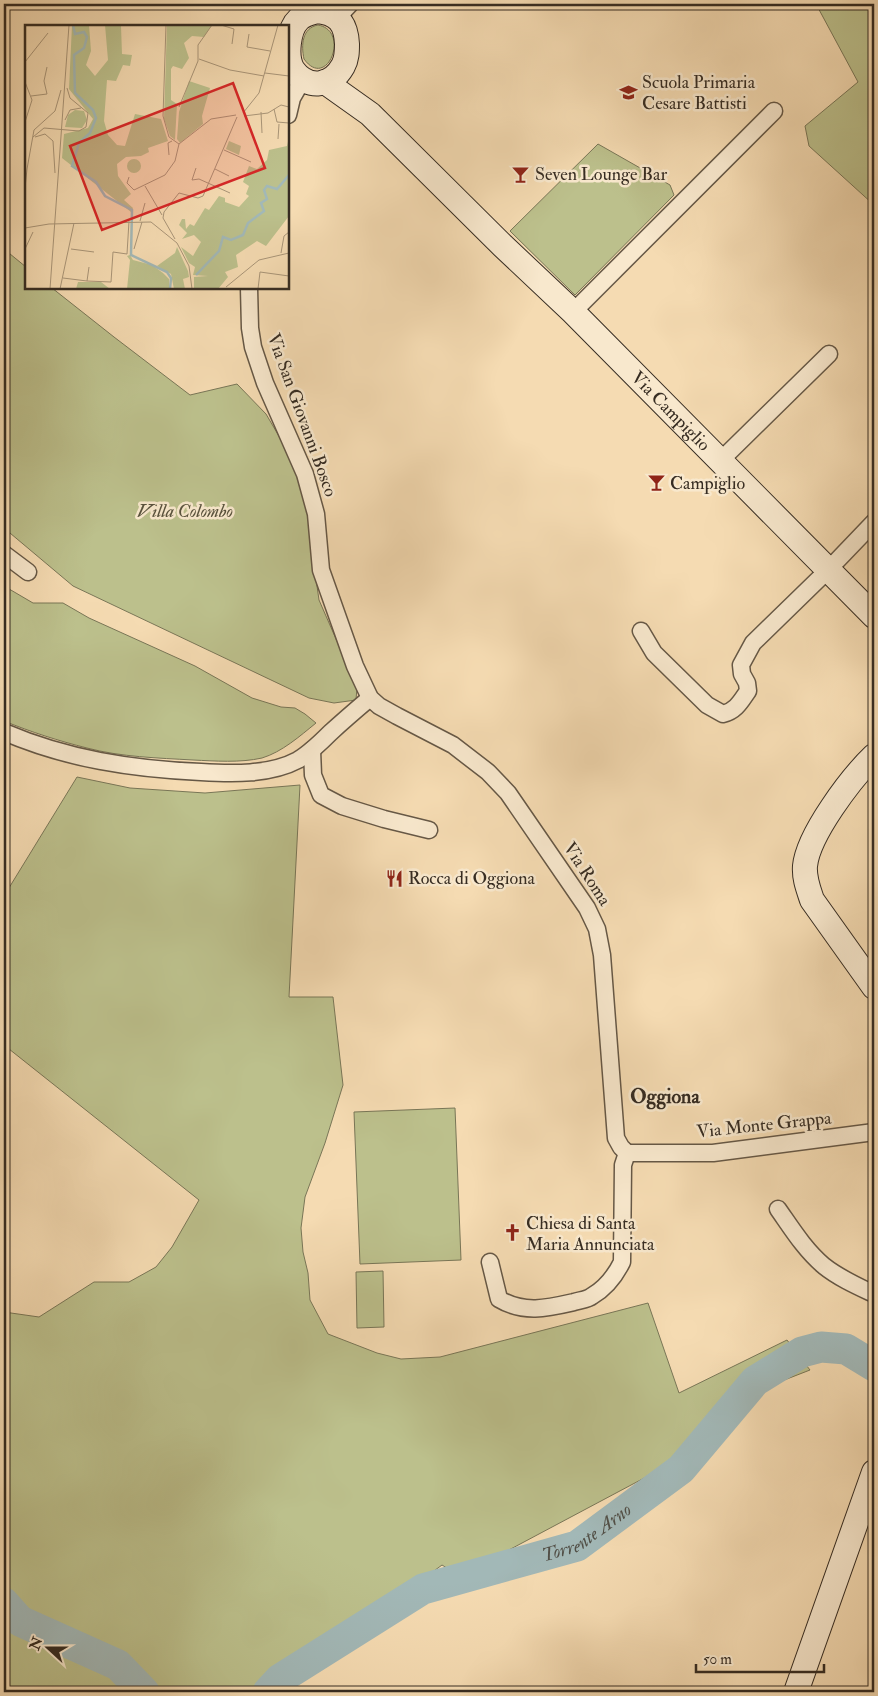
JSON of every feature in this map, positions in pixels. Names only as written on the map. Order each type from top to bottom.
[{"type":"street","points":[[289,111],[292,98],[314,81],[335,77],[344,66],[347,57],[344,11],[326,12],[306,8],[293,27],[289,44],[289,60],[293,69],[314,81]]},
{"type":"street","name":"Via Campiglio","points":[[344,66],[370,114]]},
{"type":"street","name":"Via Campiglio","points":[[314,81],[370,114],[503,246],[573,312],[874,616]]},
{"type":"street","points":[[573,312],[774,111]]},
{"type":"street","name":"Via San Giovanni Bosco","points":[[249,289],[249,318],[253,347],[265,383],[305,474],[316,514],[319,556],[326,586],[355,666],[370,698]]},
{"type":"street","points":[[721,460],[829,354]]},
{"type":"street","points":[[641,631],[654,653],[707,705],[724,714],[728,713],[739,704],[748,691],[741,665],[753,643],[874,522]]},
{"type":"street","points":[[4,554],[28,572]]},
{"type":"street","points":[[4,732],[56,751],[118,765],[216,773],[263,770],[299,760],[370,698]]},
{"type":"street","name":"Via Roma","points":[[370,698],[379,706],[453,745],[488,772],[508,793],[590,915],[597,929],[602,955],[616,1138],[621,1147],[627,1152]]},
{"type":"street","points":[[312,750],[313,775],[321,795],[342,806],[429,830]]},
{"type":"street","points":[[874,756],[849,784],[816,834],[805,866],[806,884],[812,900],[874,987]]},
{"type":"street","name":"Via Monte Grappa","points":[[627,1152],[713,1154],[874,1132]]},
{"type":"street","points":[[490,1262],[500,1299],[511,1306],[531,1309],[591,1297],[616,1274],[622,1262],[623,1165],[627,1152]]},
{"type":"street","points":[[778,1208],[811,1254],[825,1267],[840,1277],[874,1294]]},
{"type":"street","points":[[796,1692],[874,1472]]},
{"type":"green space","points":[[816,4],[874,4],[874,205],[809,146],[805,126],[858,82]]},
{"type":"green space","points":[[318,25],[328,29],[333,37],[334,47],[332,56],[327,64],[321,68],[313,67],[304,59],[303,48],[306,33]]},
{"type":"green space","points":[[598,144],[670,185],[674,195],[575,295],[510,231]]},
{"type":"green space","name":"Villa Colombo","points":[[4,249],[25,266],[25,289],[53,289],[190,395],[237,384],[266,414],[290,455],[309,509],[312,551],[319,600],[357,687],[356,700],[334,703],[309,698],[73,586],[4,528]]},
{"type":"green space","points":[[4,586],[33,603],[63,603],[89,618],[195,666],[252,698],[281,707],[295,708],[316,723],[277,752],[254,760],[228,761],[153,758],[113,753],[56,739],[4,721]]},
{"type":"green space","points":[[77,777],[130,788],[205,793],[300,785],[289,997],[333,997],[343,1085],[325,1143],[305,1197],[301,1228],[310,1300],[328,1334],[377,1353],[401,1359],[440,1357],[648,1303],[679,1393],[787,1340],[810,1370],[774,1384],[735,1416],[648,1476],[460,1576],[442,1565],[365,1622],[260,1692],[4,1692],[4,1312],[39,1317],[94,1282],[129,1282],[156,1267],[172,1247],[199,1200],[4,1045],[4,896]]},
{"type":"green space","points":[[455,1108],[461,1260],[360,1264],[354,1112]]},
{"type":"green space","points":[[383,1271],[384,1327],[357,1328],[356,1272]]},
{"type":"waterway","name":"Torrente Arno","points":[[268,1692],[280,1679],[423,1589],[577,1546],[681,1469],[755,1381],[802,1352],[821,1347],[846,1349],[874,1366]]},
{"type":"waterway","name":"Torrente Arno","points":[[4,1603],[20,1621],[118,1665],[144,1692]]},
{"type":"place","name":"Scuola Primaria Cesare Battisti","points":[[628,92]]},
{"type":"place","name":"Seven Lounge Bar","points":[[521,174]]},
{"type":"place","name":"Campiglio","points":[[656,483]]},
{"type":"place","name":"Rocca di Oggiona","points":[[394,878]]},
{"type":"place","name":"Chiesa di Santa Maria Annunciata","points":[[512,1233]]},
{"type":"district","name":"Oggiona","points":[[665,1096]]}]
